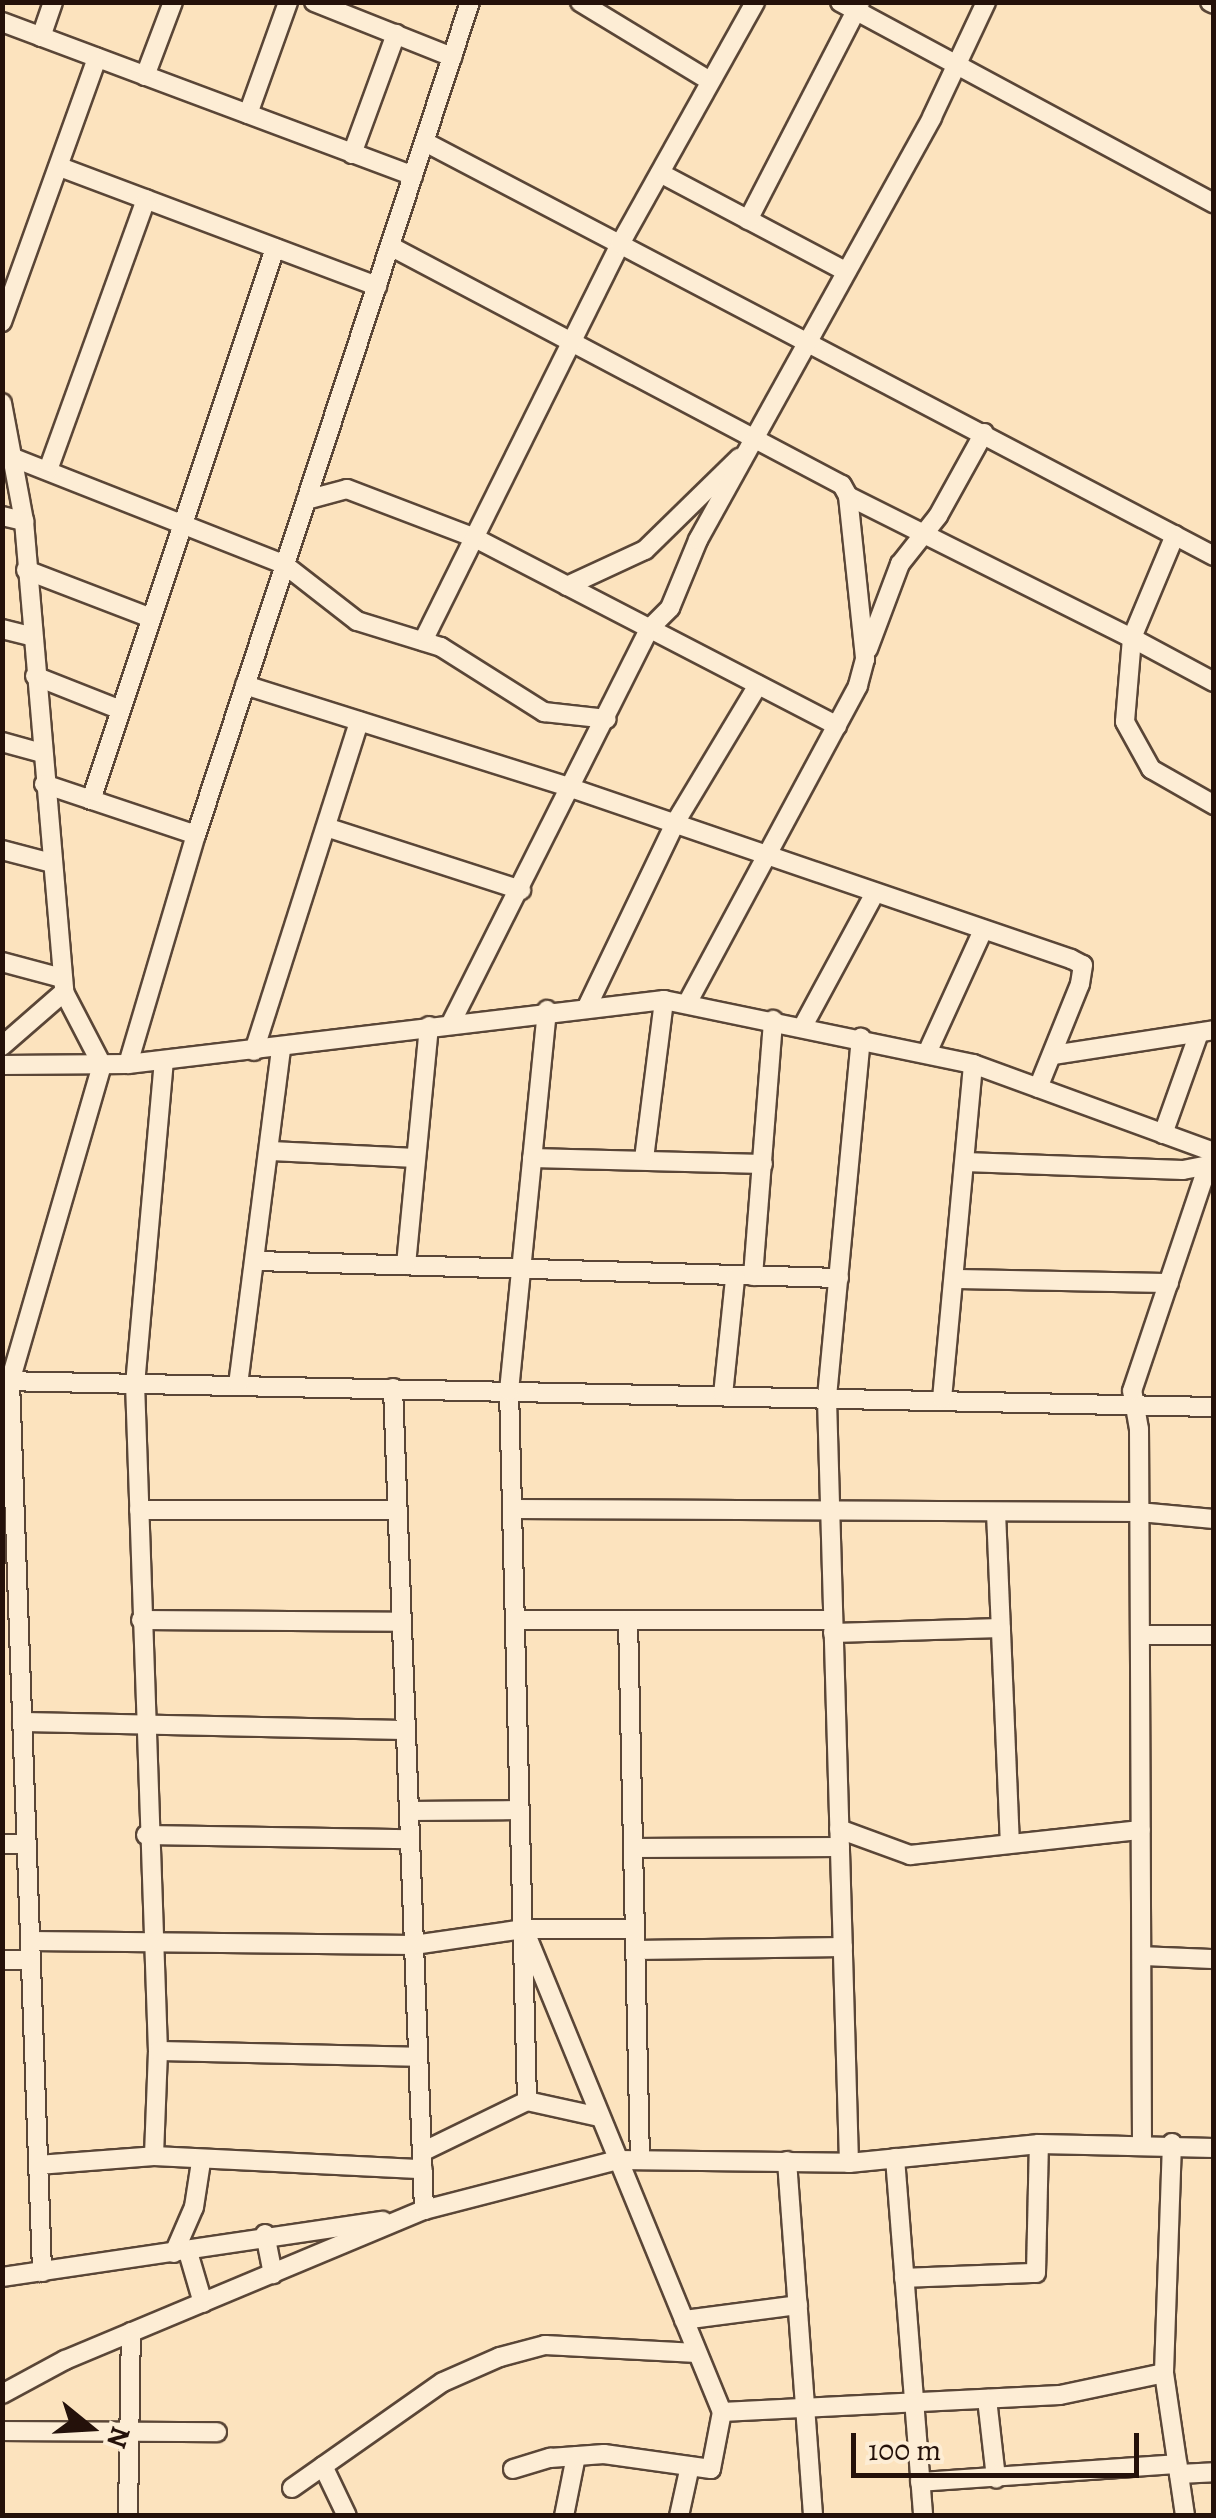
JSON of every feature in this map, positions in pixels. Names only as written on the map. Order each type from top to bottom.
[{"type":"street","points":[[41,37],[54,2]]},
{"type":"street","points":[[145,76],[173,2]]},
{"type":"street","points":[[248,114],[288,2]]},
{"type":"street","points":[[314,2],[342,8],[452,57]]},
{"type":"street","points":[[128,1064],[196,835],[470,2]]},
{"type":"street","points":[[580,2],[710,81]]},
{"type":"street","points":[[423,641],[620,244],[755,2]]},
{"type":"street","points":[[451,1023],[574,789],[649,629],[670,608],[698,540],[758,440],[845,271],[932,117],[986,2]]},
{"type":"street","points":[[748,220],[852,5],[1214,203]]},
{"type":"street","points":[[2,22],[413,176]]},
{"type":"street","points":[[352,154],[396,34]]},
{"type":"street","points":[[2,322],[98,58]]},
{"type":"street","points":[[425,142],[1214,556]]},
{"type":"street","points":[[60,167],[377,286]]},
{"type":"street","points":[[660,173],[845,271]]},
{"type":"street","points":[[48,470],[146,199]]},
{"type":"street","points":[[390,246],[842,484],[848,496],[865,660]]},
{"type":"street","points":[[91,800],[275,248]]},
{"type":"street","points":[[2,402],[24,521],[63,985],[102,1065],[6,1381],[8,1497],[28,1844],[42,2272]]},
{"type":"street","points":[[688,1002],[836,726],[865,660],[879,610],[984,434]]},
{"type":"street","points":[[567,586],[645,550],[758,440]]},
{"type":"street","points":[[14,458],[285,565],[357,620],[423,641],[544,712],[607,719]]},
{"type":"street","points":[[306,500],[347,489],[474,538],[836,726]]},
{"type":"street","points":[[848,496],[1214,682]]},
{"type":"street","points":[[2,516],[24,521]]},
{"type":"street","points":[[1175,535],[1132,638],[1124,722],[1150,770],[1214,805]]},
{"type":"street","points":[[26,570],[151,618]]},
{"type":"street","points":[[2,629],[32,636]]},
{"type":"street","points":[[35,676],[120,710]]},
{"type":"street","points":[[245,685],[574,789],[1083,965],[1038,1088]]},
{"type":"street","points":[[588,1007],[675,823],[758,685]]},
{"type":"street","points":[[254,1050],[329,828],[359,721]]},
{"type":"street","points":[[2,742],[42,752]]},
{"type":"street","points":[[44,784],[196,835]]},
{"type":"street","points":[[329,828],[521,890]]},
{"type":"street","points":[[2,850],[52,863]]},
{"type":"street","points":[[803,1026],[875,893]]},
{"type":"street","points":[[927,1053],[984,930]]},
{"type":"street","points":[[2,962],[63,985]]},
{"type":"street","points":[[2,1046],[63,985]]},
{"type":"street","points":[[644,1159],[664,1000]]},
{"type":"street","points":[[2,1065],[128,1064],[281,1048],[547,1010],[664,1000],[974,1064],[1163,1134],[1211,1161]]},
{"type":"street","points":[[527,2101],[509,1391],[547,1010]]},
{"type":"street","points":[[724,1395],[763,1164],[773,1020]]},
{"type":"street","points":[[406,1266],[430,1026]]},
{"type":"street","points":[[1053,1055],[1206,1031]]},
{"type":"street","points":[[1163,1134],[1206,1031]]},
{"type":"street","points":[[849,2162],[826,1397],[860,1038]]},
{"type":"street","points":[[238,1386],[271,1152],[281,1048]]},
{"type":"street","points":[[154,2156],[158,2051],[142,1724],[135,1383],[164,1060]]},
{"type":"street","points":[[942,1399],[974,1064]]},
{"type":"street","points":[[271,1152],[416,1158]]},
{"type":"street","points":[[532,1158],[763,1164]]},
{"type":"street","points":[[965,1162],[1211,1161]]},
{"type":"street","points":[[1142,2144],[1139,1429],[1132,1408],[1168,1283],[1211,1161]]},
{"type":"street","points":[[256,1261],[522,1274],[839,1278]]},
{"type":"street","points":[[954,1279],[1168,1283]]},
{"type":"street","points":[[6,1381],[1214,1408]]},
{"type":"street","points":[[393,1388],[424,2210]]},
{"type":"street","points":[[512,1509],[1139,1512],[1214,1520]]},
{"type":"street","points":[[139,1510],[397,1510]]},
{"type":"street","points":[[996,1512],[1010,1842]]},
{"type":"street","points":[[141,1620],[402,1622]]},
{"type":"street","points":[[515,1620],[1001,1628]]},
{"type":"street","points":[[628,1620],[640,2160]]},
{"type":"street","points":[[1140,1635],[1214,1635]]},
{"type":"street","points":[[22,1722],[406,1730]]},
{"type":"street","points":[[409,1811],[520,1810]]},
{"type":"street","points":[[633,1848],[839,1838],[910,1855],[1141,1830]]},
{"type":"street","points":[[146,1835],[410,1839]]},
{"type":"street","points":[[2,1844],[28,1844]]},
{"type":"street","points":[[513,2469],[576,2456],[711,2469],[722,2412],[524,1929]]},
{"type":"street","points":[[2,1960],[30,1950],[150,1942],[414,1945],[524,1929],[635,1929]]},
{"type":"street","points":[[635,1950],[843,1947]]},
{"type":"street","points":[[1142,1956],[1214,1959]]},
{"type":"street","points":[[158,2051],[418,2057]]},
{"type":"street","points":[[38,2164],[154,2156],[201,2162],[422,2161],[527,2101],[600,2117]]},
{"type":"street","points":[[1172,2143],[1164,2373],[1185,2516]]},
{"type":"street","points":[[2,2394],[132,2332],[424,2210],[618,2160],[849,2162],[1039,2144],[1172,2143],[1214,2148]]},
{"type":"street","points":[[904,2278],[1036,2273],[1039,2144]]},
{"type":"street","points":[[896,2158],[923,2516]]},
{"type":"street","points":[[201,2162],[194,2208],[181,2252],[203,2303]]},
{"type":"street","points":[[787,2162],[813,2516]]},
{"type":"street","points":[[2,2277],[181,2252],[265,2234],[404,2219]]},
{"type":"street","points":[[265,2234],[273,2274]]},
{"type":"street","points":[[684,2320],[798,2305]]},
{"type":"street","points":[[128,2516],[132,2332]]},
{"type":"street","points":[[292,2488],[442,2382],[500,2357],[545,2345],[697,2353]]},
{"type":"street","points":[[722,2412],[1060,2395],[1164,2373]]},
{"type":"street","points":[[986,2399],[996,2478]]},
{"type":"street","points":[[2,2432],[217,2432]]},
{"type":"street","points":[[564,2516],[576,2456]]},
{"type":"street","points":[[322,2466],[346,2516]]},
{"type":"street","points":[[679,2516],[690,2466]]},
{"type":"street","points":[[920,2482],[1178,2469],[1214,2472]]}]
